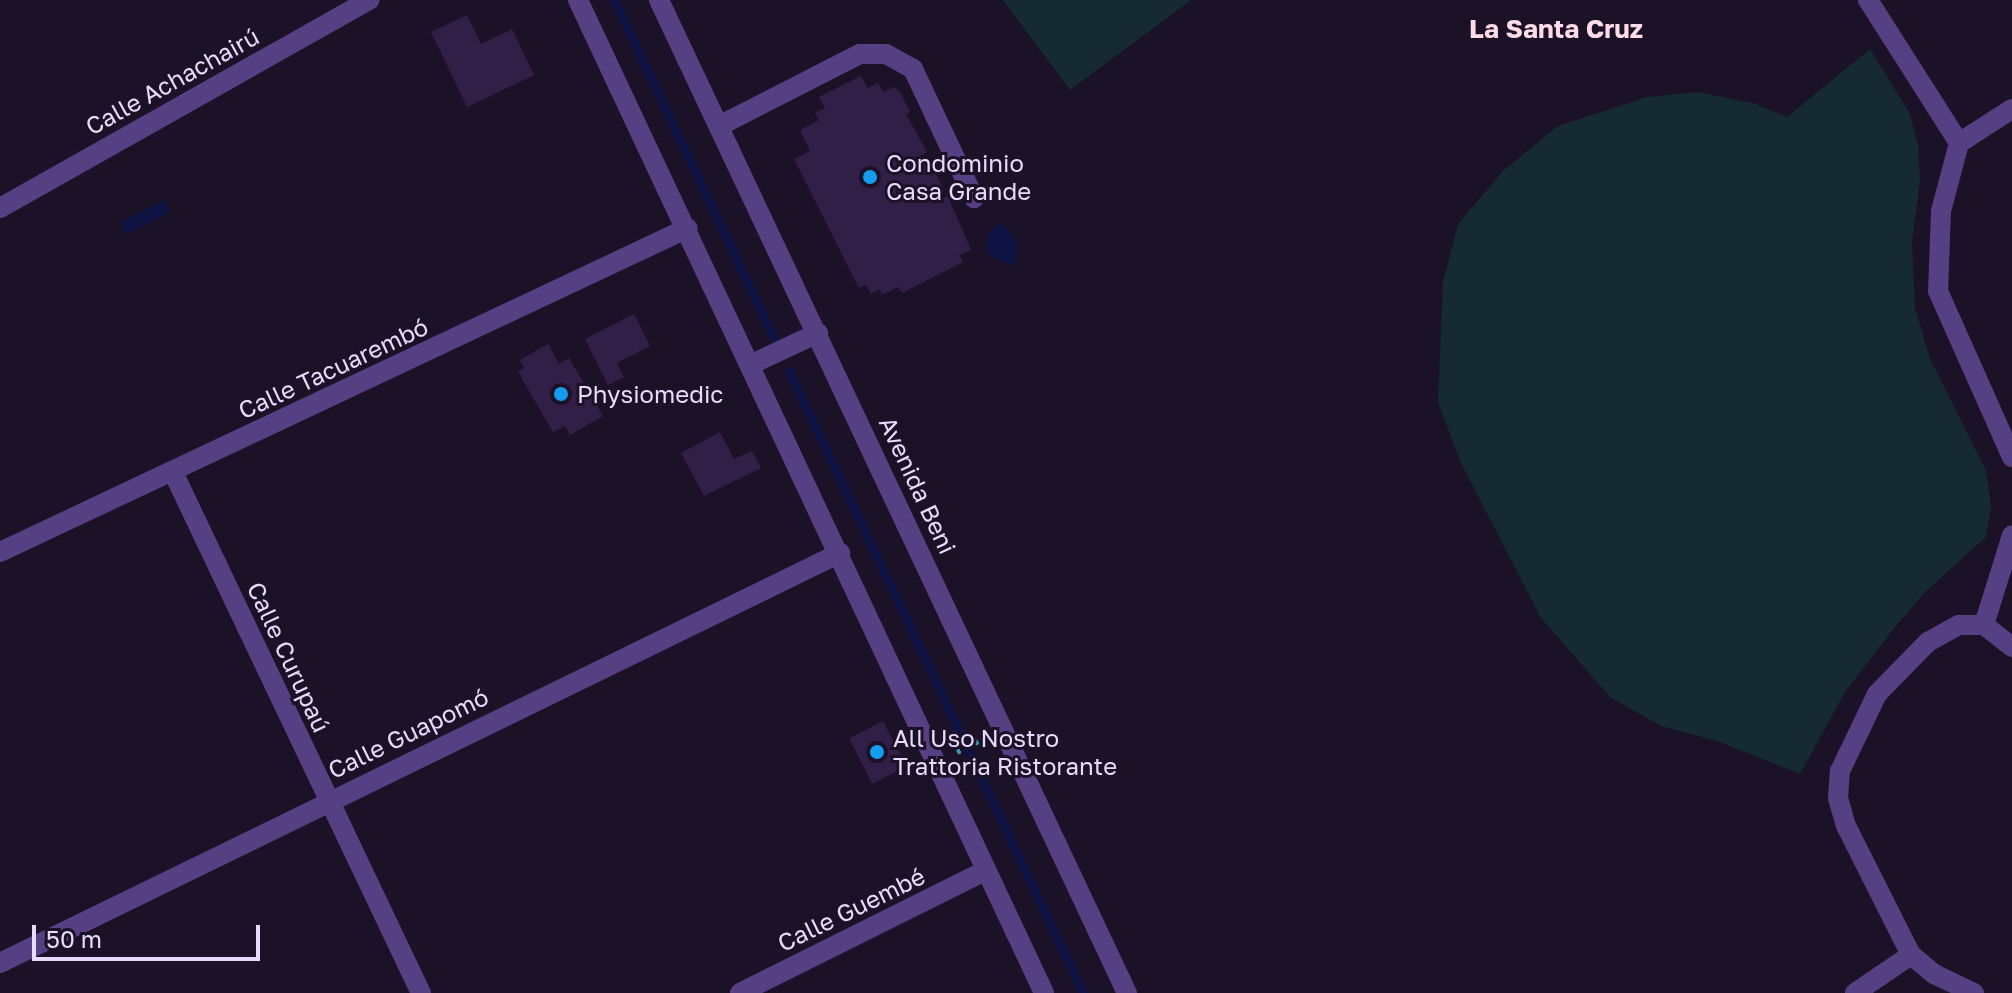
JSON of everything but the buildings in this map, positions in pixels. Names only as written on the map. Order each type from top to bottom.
[{"type":"street","name":"Calle Achachairú","points":[[0,208],[369,0]]},
{"type":"street","points":[[578,0],[752,364],[1044,993]]},
{"type":"street","name":"Avenida Beni","points":[[659,0],[1127,993]]},
{"type":"street","points":[[1868,0],[1959,143]]},
{"type":"street","points":[[719,126],[860,54],[886,54],[913,69],[974,198]]},
{"type":"street","points":[[2012,109],[1959,143],[1941,211],[1938,291],[2012,457]]},
{"type":"street","name":"Calle Tacuarembó","points":[[0,552],[688,228]]},
{"type":"street","points":[[752,364],[818,333]]},
{"type":"street","name":"Calle Curupaú","points":[[173,472],[421,993]]},
{"type":"street","points":[[1984,625],[2012,536]]},
{"type":"street","name":"Calle Guapomó","points":[[0,963],[840,553]]},
{"type":"street","points":[[1974,993],[1934,974],[1911,955],[1846,826],[1838,798],[1840,771],[1877,694],[1903,665],[1959,625],[1984,625],[2012,647]]},
{"type":"street","name":"Calle Guembé","points":[[740,993],[985,871]]},
{"type":"street","points":[[1855,993],[1911,955]]},
{"type":"path","points":[[955,753],[991,736]]},
{"type":"shaded area","points":[[1003,0],[1191,0],[1070,90]]},
{"type":"shaded area","points":[[1870,49],[1909,112],[1918,144],[1920,180],[1912,242],[1915,308],[1930,359],[1986,470],[1991,508],[1986,537],[1926,591],[1894,628],[1845,692],[1800,774],[1717,741],[1661,726],[1610,697],[1541,618],[1461,463],[1438,402],[1443,282],[1458,224],[1504,170],[1558,126],[1647,97],[1698,92],[1756,104],[1787,117]]},
{"type":"shaded area","points":[[165,200],[171,212],[126,234],[120,223]]},
{"type":"shaded area","points":[[1002,222],[1018,243],[1015,266],[992,258],[985,247],[989,232]]},
{"type":"waterway","points":[[614,0],[774,338]]},
{"type":"waterway","points":[[789,371],[1083,993]]},
{"type":"place","name":"Condominio Casa Grande","points":[[870,177]]},
{"type":"place","name":"Physiomedic","points":[[561,394]]},
{"type":"place","name":"All Uso Nostro Trattoria Ristorante","points":[[877,752]]},
{"type":"district","name":"La Santa Cruz","points":[[1556,29]]}]
